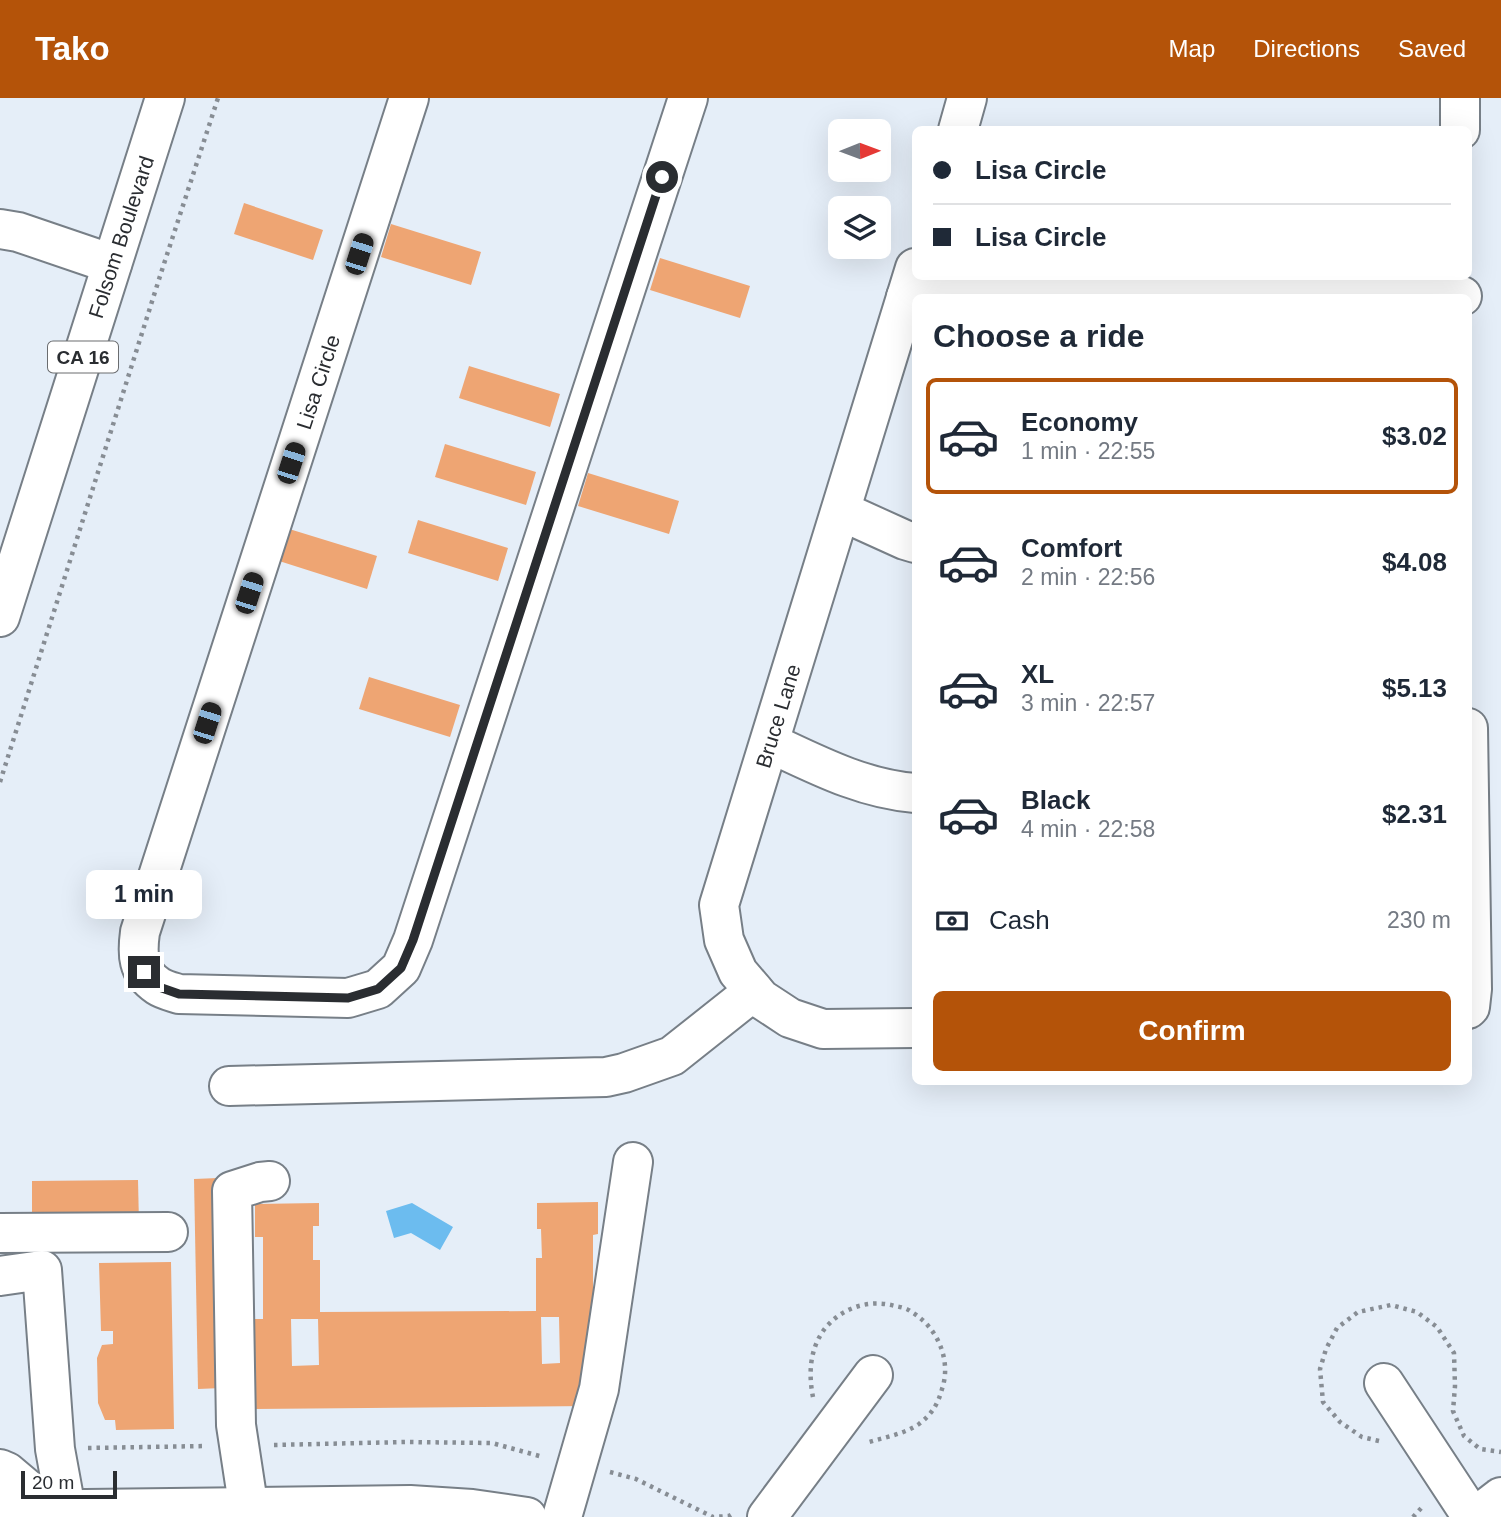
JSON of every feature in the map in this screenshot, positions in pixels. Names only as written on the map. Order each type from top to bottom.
[{"type":"street","name":"Folsom Boulevard","points":[[0,617],[165,98]]},
{"type":"street","name":"Lisa Circle","points":[[409,98],[140,932],[137,953],[144,972],[159,987],[179,994],[348,998],[378,989],[401,968],[417,927],[688,98]]},
{"type":"street","points":[[959,126],[967,98]]},
{"type":"street","points":[[1460,98],[1460,126]]},
{"type":"street","points":[[0,229],[18,232],[112,264]]},
{"type":"street","points":[[911,283],[1462,290]]},
{"type":"street","name":"Bruce Lane","points":[[911,283],[719,905],[724,940],[738,972],[761,999],[790,1018],[823,1029],[912,1028]]},
{"type":"street","points":[[841,511],[912,541]]},
{"type":"street","points":[[769,743],[845,778],[894,792],[912,793]]},
{"type":"street","points":[[229,1086],[606,1077],[672,1056],[754,991]]},
{"type":"street","points":[[562,1517],[599,1389],[633,1162]]},
{"type":"street","points":[[249,1512],[236,1425],[232,1191],[270,1181]]},
{"type":"street","points":[[53,1512],[55,1449],[42,1270],[1,1276],[0,1234],[168,1231]]},
{"type":"street","points":[[767,1517],[873,1376]]},
{"type":"street","points":[[1384,1383],[1473,1517],[1501,1497]]},
{"type":"street","points":[[0,1469],[53,1512]]},
{"type":"street","points":[[0,1510],[249,1512],[410,1506],[472,1508],[527,1517]]},
{"type":"path","points":[[0,782],[218,98]]},
{"type":"water","points":[[412,1203],[453,1227],[440,1250],[411,1233],[394,1238],[386,1211]]},
{"type":"building","points":[[244,203],[323,230],[313,260],[234,234]]},
{"type":"building","points":[[391,224],[481,252],[471,285],[381,257]]},
{"type":"building","points":[[660,258],[750,286],[740,318],[650,290]]},
{"type":"building","points":[[469,366],[560,394],[550,427],[459,398]]},
{"type":"building","points":[[445,444],[536,472],[526,505],[435,477]]},
{"type":"building","points":[[588,473],[679,501],[669,534],[578,506]]},
{"type":"building","points":[[418,520],[508,548],[498,581],[408,553]]},
{"type":"building","points":[[286,528],[377,556],[367,589],[276,560]]},
{"type":"building","points":[[369,677],[460,705],[450,737],[359,709]]},
{"type":"building","points":[[218,1178],[222,1388],[198,1389],[194,1179]]},
{"type":"building","points":[[138,1180],[139,1224],[32,1226],[32,1181]]},
{"type":"building","points":[[598,1202],[598,1234],[593,1235],[590,1406],[251,1409],[250,1319],[263,1319],[263,1237],[255,1237],[255,1204],[319,1203],[319,1226],[313,1226],[313,1260],[320,1260],[320,1312],[536,1311],[536,1258],[542,1258],[541,1229],[537,1229],[537,1203]],"holes":[[[541,1317],[559,1317],[560,1363],[542,1364]],[[291,1319],[318,1319],[319,1365],[292,1366]]]},
{"type":"building","points":[[171,1262],[174,1429],[116,1430],[115,1420],[105,1420],[98,1403],[97,1358],[102,1345],[113,1344],[113,1331],[101,1331],[99,1263]]},
{"type":"route","points":[[144,972],[159,987],[179,994],[348,998],[378,989],[401,968],[413,940],[662,177]]}]
